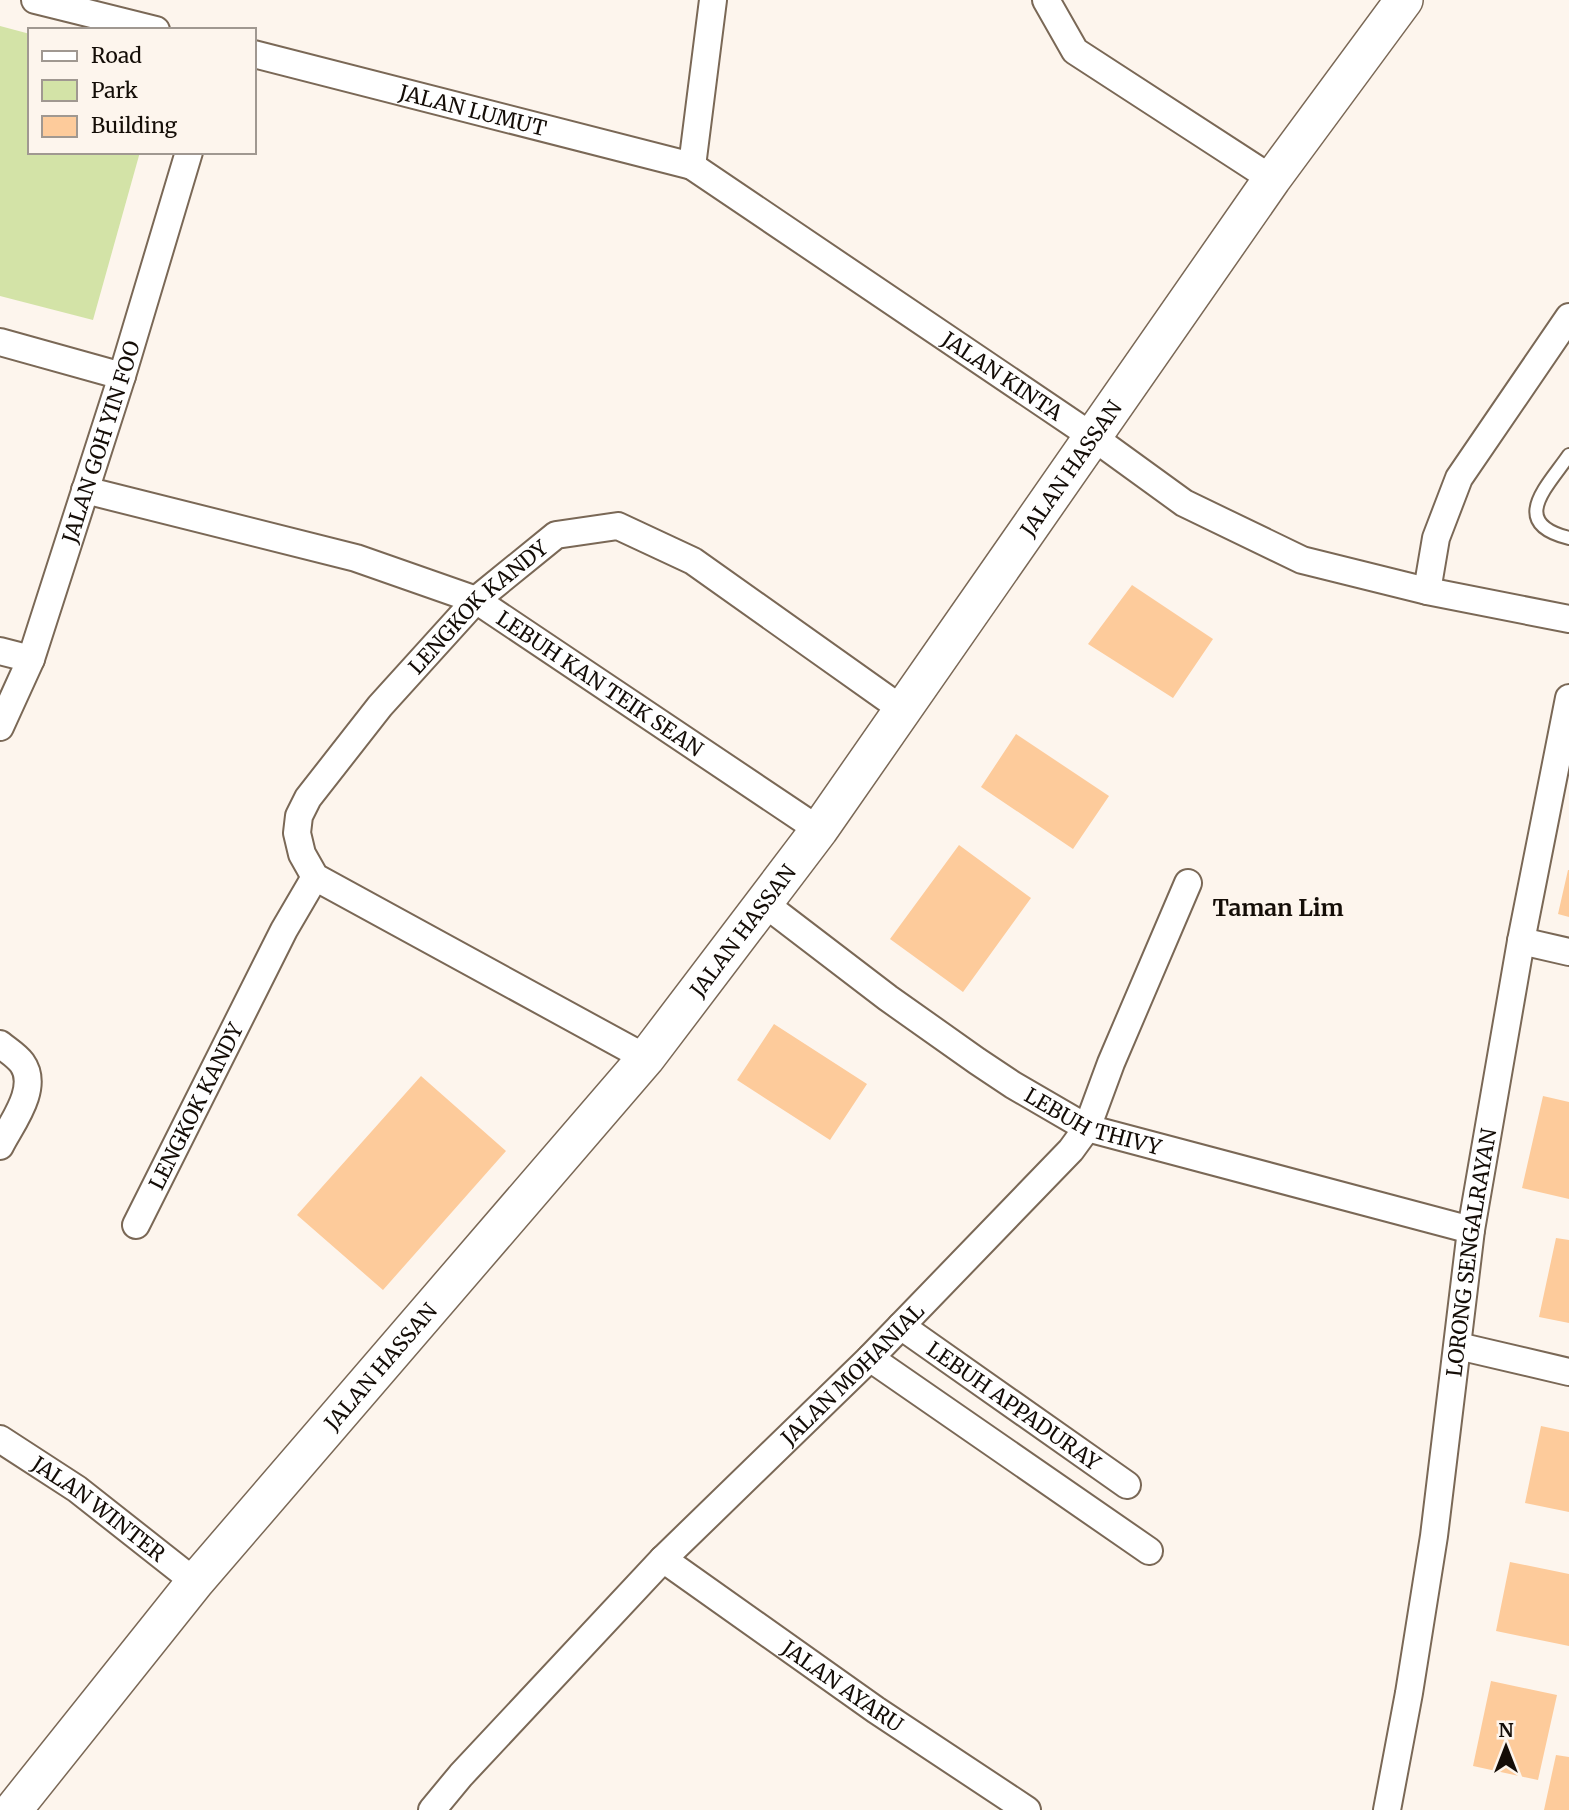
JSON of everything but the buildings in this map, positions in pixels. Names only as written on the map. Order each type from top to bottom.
[{"type":"street","points":[[35,0],[148,28]]},
{"type":"street","points":[[692,166],[713,0]]},
{"type":"street","points":[[1046,0],[1075,51],[1272,179]]},
{"type":"street","name":"JALAN HASSAN","points":[[13,1810],[195,1582],[646,1058],[765,904],[1272,179],[1404,0]]},
{"type":"street","name":"JALAN LUMUT","points":[[256,55],[692,166]]},
{"type":"street","name":"JALAN GOH YIN FOO","points":[[0,727],[31,659],[122,376],[188,154]]},
{"type":"street","name":"JALAN KINTA","points":[[692,166],[1093,437],[1184,503],[1302,560],[1427,591],[1569,619]]},
{"type":"street","points":[[1427,591],[1436,538],[1459,478],[1569,317]]},
{"type":"street","points":[[0,342],[122,376]]},
{"type":"street","name":"LEBUH KAN TEIK SEAN","points":[[85,490],[356,558],[477,600],[819,830]]},
{"type":"street","name":"LENGKOK KANDY","points":[[136,1225],[284,930],[315,877],[302,855],[297,833],[299,816],[308,798],[380,706],[477,600],[556,535],[618,526],[693,561],[903,710]]},
{"type":"street","points":[[0,652],[31,659]]},
{"type":"street","name":"LORONG SENGALRAYAN","points":[[1387,1810],[1434,1536],[1471,1230],[1521,941],[1569,698]]},
{"type":"street","points":[[315,877],[646,1058]]},
{"type":"street","name":"JALAN MOHANIAL","points":[[432,1810],[461,1774],[663,1559],[870,1358],[1071,1150],[1087,1128],[1111,1063],[1188,883]]},
{"type":"street","name":"LEBUH THIVY","points":[[765,904],[888,998],[977,1061],[1087,1128],[1471,1230]]},
{"type":"street","points":[[1521,941],[1569,952]]},
{"type":"street","points":[[0,1044],[22,1063],[28,1080],[25,1097],[0,1146]]},
{"type":"street","name":"LEBUH APPADURAY","points":[[901,1326],[1127,1485]]},
{"type":"street","points":[[1458,1346],[1569,1372]]},
{"type":"street","points":[[870,1358],[1149,1551]]},
{"type":"street","name":"JALAN WINTER","points":[[0,1439],[77,1489],[195,1582]]},
{"type":"street","name":"JALAN AYARU","points":[[663,1559],[876,1710],[1027,1810]]},
{"type":"lane","points":[[1569,455],[1538,500],[1534,511],[1536,520],[1553,534],[1569,538]]},
{"type":"green space","points":[[0,26],[28,33],[28,154],[139,154],[93,320],[0,296]]},
{"type":"district","name":"Taman Lim","points":[[1278,907]]}]
